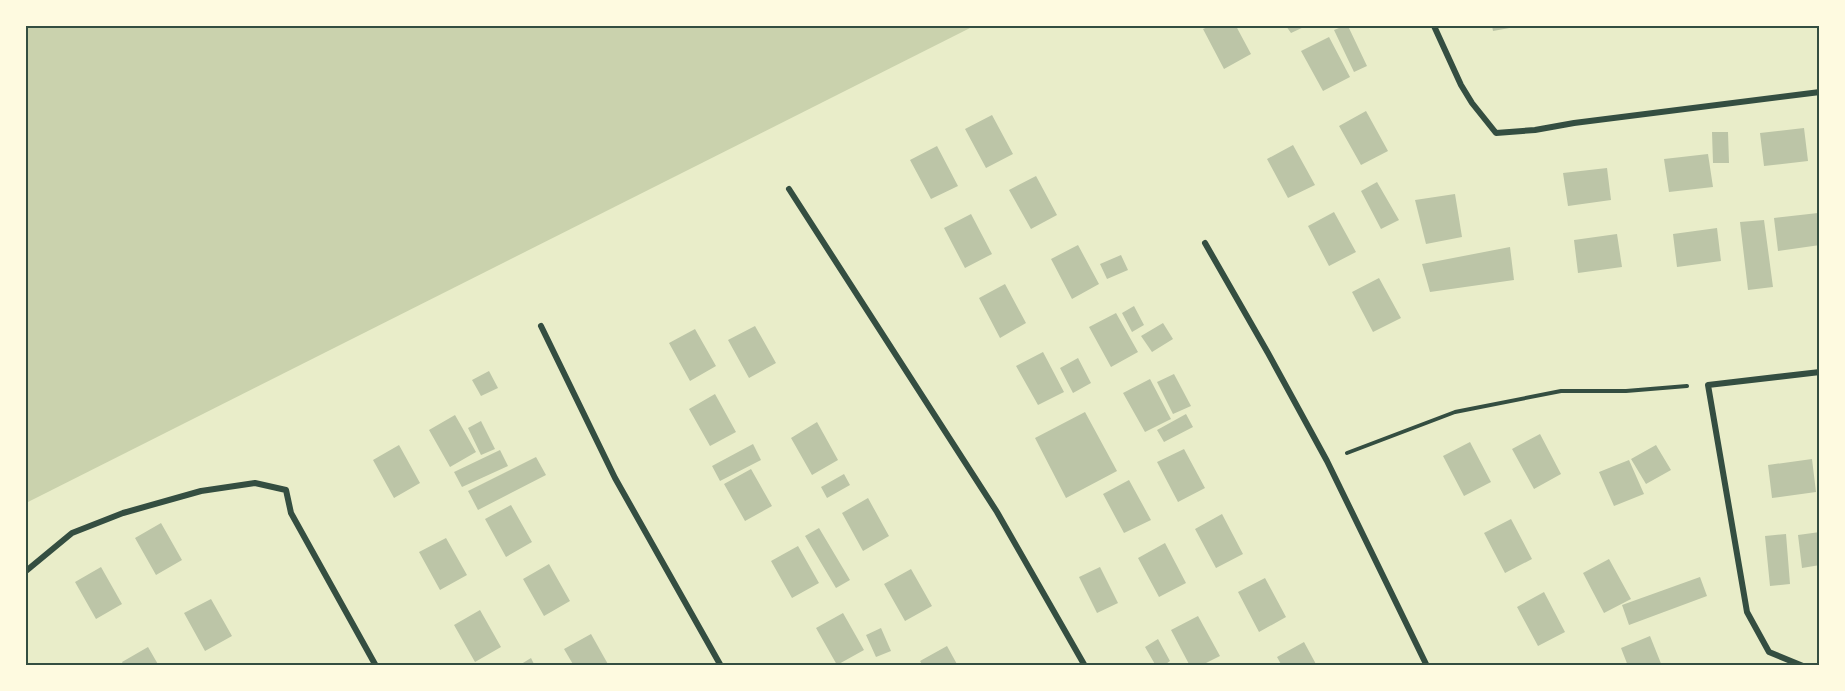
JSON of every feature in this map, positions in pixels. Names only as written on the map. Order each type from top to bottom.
[{"type":"street","points":[[1434,26],[1461,85],[1496,133],[1535,130],[1820,92]]},
{"type":"street","points":[[789,189],[997,512],[1085,666]]},
{"type":"street","points":[[1205,243],[1326,461],[1427,666]]},
{"type":"street","points":[[541,326],[615,478],[721,666]]},
{"type":"street","points":[[1803,666],[1769,652],[1747,612],[1708,385],[1820,372]]},
{"type":"street","points":[[26,571],[72,533],[123,513],[201,491],[255,483],[286,490],[291,513],[376,666]]},
{"type":"path","points":[[1326,461],[1455,412],[1561,391],[1626,391],[1708,385]]},
{"type":"green space","points":[[26,26],[974,26],[26,503]]},
{"type":"building","points":[[1210,26],[1236,26],[1251,54],[1224,69],[1203,29]]},
{"type":"building","points":[[1286,26],[1306,26],[1291,33]]},
{"type":"building","points":[[1348,26],[1367,66],[1354,72],[1334,30]]},
{"type":"building","points":[[1492,26],[1515,26],[1515,27],[1493,31]]},
{"type":"building","points":[[1329,37],[1350,77],[1323,91],[1301,51]]},
{"type":"building","points":[[1366,111],[1388,151],[1361,165],[1339,126]]},
{"type":"building","points":[[992,115],[1013,154],[986,168],[965,129]]},
{"type":"building","points":[[1804,128],[1808,161],[1764,166],[1760,133]]},
{"type":"building","points":[[1712,132],[1728,132],[1729,163],[1713,163]]},
{"type":"building","points":[[1293,145],[1315,185],[1288,198],[1267,159]]},
{"type":"building","points":[[937,146],[958,186],[931,199],[910,160]]},
{"type":"building","points":[[1708,154],[1713,187],[1669,192],[1664,159]]},
{"type":"building","points":[[1607,168],[1611,200],[1568,206],[1563,173]]},
{"type":"building","points":[[1036,176],[1057,215],[1031,229],[1009,190]]},
{"type":"building","points":[[1377,182],[1399,220],[1381,229],[1361,191]]},
{"type":"building","points":[[1455,194],[1462,237],[1426,244],[1415,200]]},
{"type":"building","points":[[1334,212],[1356,252],[1329,266],[1308,226]]},
{"type":"building","points":[[1818,213],[1820,245],[1778,251],[1774,218]]},
{"type":"building","points":[[971,214],[992,254],[965,268],[944,228]]},
{"type":"building","points":[[1764,220],[1773,287],[1748,290],[1740,222]]},
{"type":"building","points":[[1717,228],[1721,261],[1677,267],[1673,234]]},
{"type":"building","points":[[1617,234],[1622,267],[1578,273],[1574,240]]},
{"type":"building","points":[[1078,245],[1099,284],[1072,299],[1051,259]]},
{"type":"building","points":[[1510,247],[1514,280],[1430,292],[1422,264]]},
{"type":"building","points":[[1121,255],[1128,270],[1107,279],[1100,264]]},
{"type":"building","points":[[1379,278],[1401,318],[1373,332],[1352,292]]},
{"type":"building","points":[[1005,284],[1026,323],[1000,338],[979,298]]},
{"type":"building","points":[[1134,306],[1144,325],[1132,332],[1122,313]]},
{"type":"building","points":[[1116,313],[1138,352],[1111,367],[1089,327]]},
{"type":"building","points":[[1163,323],[1173,339],[1152,352],[1141,336]]},
{"type":"building","points":[[755,326],[776,363],[749,378],[728,340]]},
{"type":"building","points":[[695,329],[716,366],[690,381],[669,343]]},
{"type":"building","points":[[1043,352],[1064,392],[1038,405],[1016,366]]},
{"type":"building","points":[[1078,358],[1091,383],[1073,393],[1060,368]]},
{"type":"building","points":[[489,371],[498,388],[481,396],[472,380]]},
{"type":"building","points":[[1174,374],[1191,406],[1173,414],[1157,382]]},
{"type":"building","points":[[1150,379],[1171,419],[1145,432],[1123,393]]},
{"type":"building","points":[[715,394],[736,432],[710,446],[689,409]]},
{"type":"building","points":[[1085,412],[1117,471],[1066,498],[1035,438]]},
{"type":"building","points":[[1186,414],[1193,427],[1164,442],[1157,430]]},
{"type":"building","points":[[455,415],[476,452],[450,467],[429,430]]},
{"type":"building","points":[[481,421],[495,449],[481,455],[468,428]]},
{"type":"building","points":[[817,422],[838,460],[812,475],[791,438]]},
{"type":"building","points":[[1540,434],[1561,474],[1534,489],[1512,449]]},
{"type":"building","points":[[1470,442],[1491,482],[1464,496],[1443,456]]},
{"type":"building","points":[[753,444],[761,460],[720,481],[712,466]]},
{"type":"building","points":[[399,445],[420,483],[394,498],[373,460]]},
{"type":"building","points":[[1656,445],[1671,470],[1646,484],[1631,459]]},
{"type":"building","points":[[1184,449],[1205,488],[1178,502],[1157,462]]},
{"type":"building","points":[[500,450],[508,466],[462,487],[454,472]]},
{"type":"building","points":[[536,457],[546,475],[478,510],[468,491]]},
{"type":"building","points":[[1812,459],[1816,492],[1772,498],[1768,465]]},
{"type":"building","points":[[1629,460],[1644,494],[1614,506],[1599,472]]},
{"type":"building","points":[[751,469],[772,506],[745,521],[724,484]]},
{"type":"building","points":[[844,474],[850,485],[827,498],[821,487]]},
{"type":"building","points":[[1129,480],[1151,520],[1124,533],[1103,494]]},
{"type":"building","points":[[868,498],[889,536],[863,551],[842,513]]},
{"type":"building","points":[[511,505],[532,542],[506,557],[485,519]]},
{"type":"building","points":[[1222,514],[1243,554],[1216,568],[1195,529]]},
{"type":"building","points":[[1511,519],[1532,559],[1505,573],[1484,533]]},
{"type":"building","points":[[161,523],[182,560],[156,575],[135,538]]},
{"type":"building","points":[[819,528],[850,580],[836,588],[805,536]]},
{"type":"building","points":[[1820,532],[1820,565],[1802,568],[1798,535]]},
{"type":"building","points":[[1786,534],[1790,584],[1770,586],[1765,536]]},
{"type":"building","points":[[446,538],[467,575],[440,590],[419,552]]},
{"type":"building","points":[[1165,543],[1186,583],[1159,597],[1138,558]]},
{"type":"building","points":[[798,546],[819,583],[792,598],[771,561]]},
{"type":"building","points":[[1609,559],[1631,599],[1604,613],[1583,573]]},
{"type":"building","points":[[549,564],[570,601],[544,616],[523,579]]},
{"type":"building","points":[[101,567],[122,604],[96,619],[75,582]]},
{"type":"building","points":[[1100,567],[1118,603],[1097,613],[1079,577]]},
{"type":"building","points":[[911,569],[932,606],[905,621],[884,584]]},
{"type":"building","points":[[1700,577],[1707,596],[1629,625],[1622,605]]},
{"type":"building","points":[[1265,578],[1286,617],[1259,632],[1238,592]]},
{"type":"building","points":[[1544,592],[1565,632],[1538,646],[1517,607]]},
{"type":"building","points":[[211,599],[232,636],[205,651],[184,613]]},
{"type":"building","points":[[480,610],[501,647],[475,662],[454,625]]},
{"type":"building","points":[[843,613],[864,650],[837,665],[816,628]]},
{"type":"building","points":[[1198,616],[1220,656],[1200,666],[1190,666],[1171,630]]},
{"type":"building","points":[[881,628],[891,651],[876,657],[866,635]]},
{"type":"building","points":[[591,634],[609,666],[574,666],[564,649]]},
{"type":"building","points":[[1650,636],[1662,666],[1628,666],[1621,648]]},
{"type":"building","points":[[1158,639],[1170,661],[1163,666],[1156,666],[1145,647]]},
{"type":"building","points":[[1304,642],[1317,666],[1282,666],[1277,657]]},
{"type":"building","points":[[947,646],[958,666],[923,666],[920,661]]},
{"type":"building","points":[[148,647],[159,666],[124,666],[122,662]]},
{"type":"building","points":[[531,658],[535,666],[518,666]]}]
